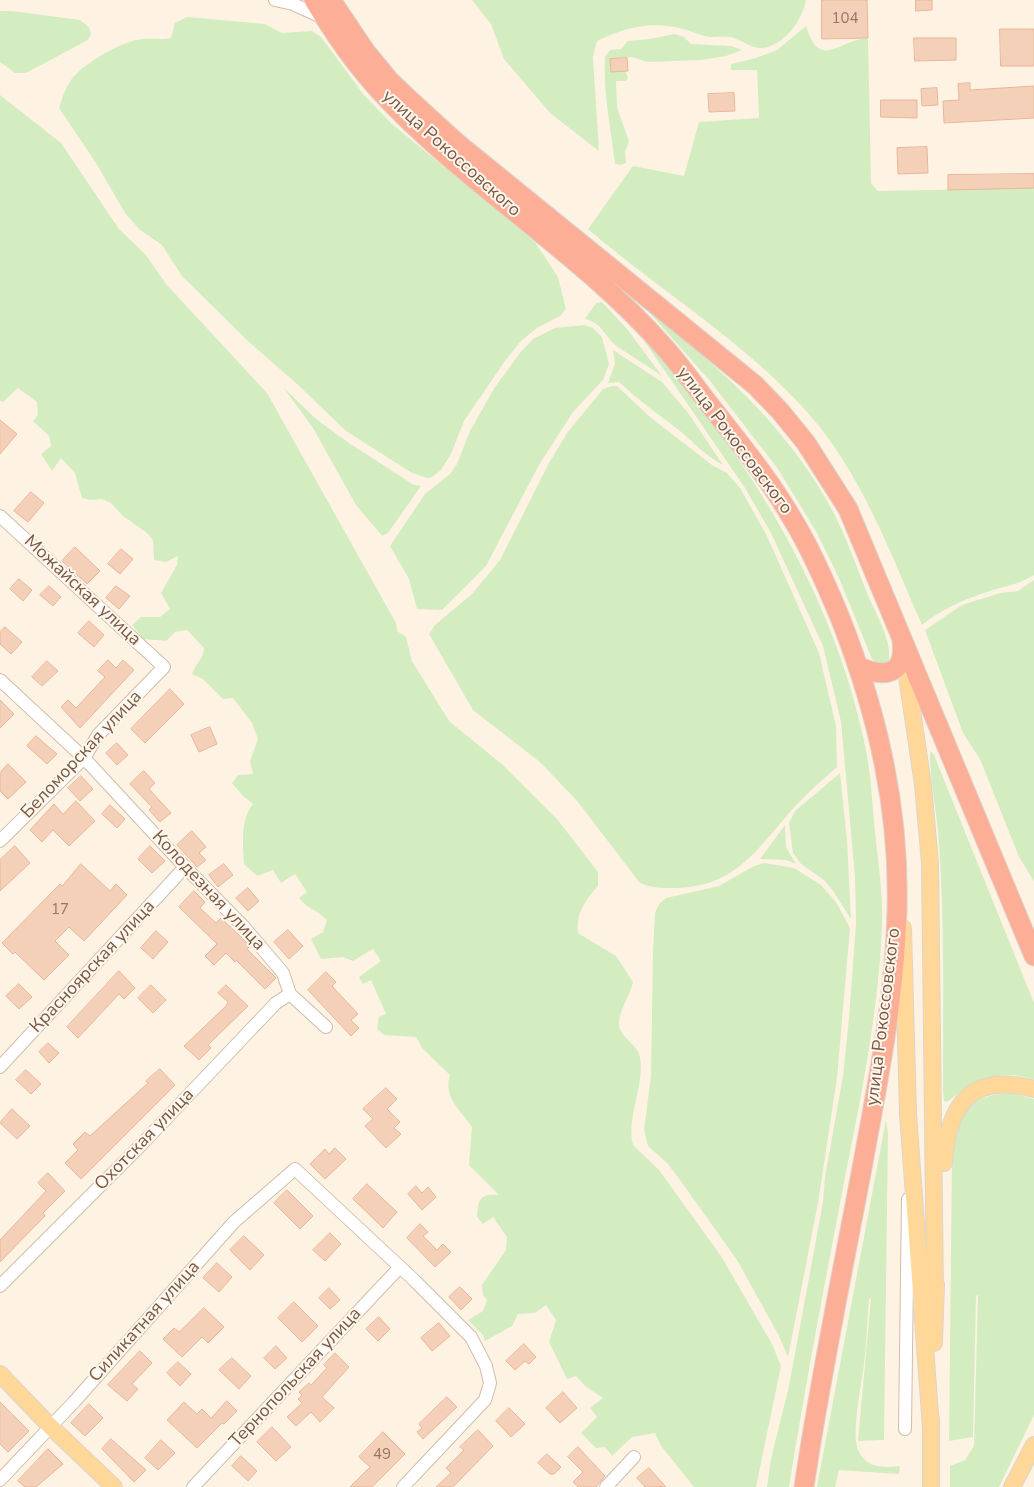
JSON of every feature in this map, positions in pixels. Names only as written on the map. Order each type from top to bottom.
[{"type":"highway","name":"улица Рокоссовского","points":[[314,0],[360,68],[403,113],[453,159],[621,302],[666,349],[754,461],[795,523],[821,574],[859,667],[872,707],[882,752],[897,858],[895,964],[884,1047],[804,1487]]},
{"type":"highway","name":"улица Рокоссовского","points":[[330,0],[346,25],[389,80],[417,107],[457,143],[571,236],[720,354],[780,411],[806,443],[848,509],[903,648],[1034,956]]},
{"type":"highway","points":[[859,667],[871,672],[890,672],[901,663],[903,648]]},
{"type":"main road","points":[[903,648],[922,785],[930,863],[936,1294]]},
{"type":"main road","points":[[897,858],[906,966],[908,1114],[931,1428]]},
{"type":"main road","points":[[931,1487],[931,1428],[936,1294],[946,1135],[954,1111],[969,1095],[989,1086],[1010,1084],[1034,1089]]},
{"type":"main road","points":[[0,1374],[51,1427],[114,1487]]},
{"type":"main road","points":[[1012,1487],[1034,1445]]},
{"type":"street","points":[[275,0],[293,4],[326,19]]},
{"type":"street","name":"Можайская улица","points":[[0,516],[164,667]]},
{"type":"street","name":"Беломорская улица","points":[[0,841],[84,758],[98,735],[164,667]]},
{"type":"street","name":"Колодезная улица","points":[[0,680],[84,758],[185,867],[244,927],[283,973],[290,994],[326,1027]]},
{"type":"street","name":"Красноярская улица","points":[[0,1068],[185,867]]},
{"type":"street","name":"Охотская улица","points":[[0,1286],[141,1145],[276,1003],[290,994]]},
{"type":"street","points":[[905,1429],[908,1114]]},
{"type":"street","name":"Силикатная улица","points":[[0,1480],[51,1427],[234,1222],[295,1169],[399,1268]]},
{"type":"street","points":[[399,1268],[471,1338],[486,1366],[490,1383],[485,1400],[403,1487]]},
{"type":"street","name":"Тернопольская улица","points":[[193,1487],[399,1268]]},
{"type":"street","points":[[606,1487],[634,1457]]},
{"type":"green space","points":[[472,0],[806,0],[801,16],[790,32],[776,44],[768,47],[759,48],[730,37],[707,37],[682,28],[654,25],[616,33],[597,41],[593,57],[599,151],[550,113],[504,59],[491,24]]},
{"type":"green space","points":[[0,11],[80,20],[89,27],[91,34],[88,40],[26,73],[15,73],[0,62]]},
{"type":"green space","points":[[187,17],[265,24],[282,33],[312,31],[321,37],[364,95],[392,124],[535,242],[558,277],[566,309],[560,316],[537,328],[521,341],[505,361],[464,421],[451,454],[441,470],[432,477],[427,478],[412,473],[346,431],[297,384],[249,342],[182,276],[162,245],[140,230],[125,213],[96,163],[59,108],[71,80],[84,67],[126,43],[136,40],[171,38],[175,23]]},
{"type":"green space","points":[[806,26],[811,40],[824,50],[831,50],[868,38],[871,183],[878,191],[1034,188],[1034,575],[1017,583],[962,602],[937,614],[922,625],[886,542],[859,487],[827,436],[808,413],[783,387],[729,339],[588,229],[633,166],[684,176],[699,122],[759,118],[757,70],[731,70],[731,64],[756,58],[777,50]]},
{"type":"green space","points":[[674,34],[684,37],[691,44],[731,46],[742,50],[726,56],[701,60],[647,62],[632,57],[611,59],[611,72],[625,71],[628,78],[626,81],[616,81],[617,107],[629,142],[625,152],[626,163],[621,165],[615,164],[606,98],[605,57],[610,50],[621,49],[628,41]]},
{"type":"green space","points":[[0,95],[61,143],[119,229],[146,255],[166,284],[267,393],[396,623],[397,631],[406,637],[412,661],[449,721],[504,766],[557,819],[598,872],[598,886],[582,908],[578,919],[578,933],[616,956],[633,982],[621,1012],[619,1027],[640,1057],[640,1079],[633,1112],[631,1134],[633,1145],[659,1170],[721,1256],[772,1344],[781,1366],[756,1487],[694,1487],[661,1446],[655,1433],[632,1437],[612,1456],[605,1447],[596,1448],[581,1433],[597,1417],[590,1408],[603,1398],[585,1386],[576,1376],[567,1379],[549,1342],[556,1320],[546,1305],[535,1313],[518,1314],[512,1326],[485,1341],[483,1335],[468,1320],[483,1311],[487,1300],[483,1295],[482,1285],[506,1250],[507,1237],[493,1217],[483,1224],[477,1217],[478,1205],[482,1198],[488,1195],[499,1195],[469,1165],[472,1127],[451,1097],[448,1083],[450,1075],[423,1049],[416,1037],[384,1035],[377,1029],[379,1017],[386,1014],[371,980],[363,984],[359,977],[381,961],[373,949],[353,961],[343,957],[321,959],[311,939],[323,932],[327,920],[305,905],[299,898],[307,892],[295,874],[281,883],[273,870],[257,876],[244,864],[244,824],[253,804],[232,783],[238,775],[253,774],[250,761],[258,739],[252,723],[233,698],[223,699],[203,679],[192,674],[202,656],[204,648],[187,630],[175,632],[166,641],[143,639],[132,625],[141,617],[160,617],[170,609],[161,593],[177,565],[178,556],[166,562],[154,560],[153,540],[147,533],[123,516],[111,503],[102,499],[90,500],[82,498],[75,473],[61,458],[52,471],[41,454],[51,446],[49,436],[33,421],[38,415],[37,402],[18,388],[3,402],[0,401]]},
{"type":"green space","points":[[602,302],[627,329],[662,376],[618,347],[600,327],[585,319],[596,303]]},
{"type":"green space","points":[[649,312],[676,333],[750,400],[793,449],[812,477],[830,506],[841,529],[881,623],[889,651],[887,664],[877,663],[872,659],[839,578],[817,533],[778,469],[710,381]]},
{"type":"green space","points":[[585,325],[593,328],[602,337],[609,364],[603,380],[573,412],[539,465],[486,566],[442,610],[417,609],[409,579],[390,546],[425,494],[450,474],[457,464],[470,431],[495,387],[520,353],[533,339],[555,328]]},
{"type":"green space","points":[[634,326],[711,420],[745,469],[777,521],[806,574],[830,629],[850,686],[869,766],[882,901],[877,990],[862,1089],[789,1487],[767,1487],[771,1459],[789,1386],[823,1202],[825,1177],[843,1076],[856,923],[855,877],[841,722],[823,646],[771,533],[745,488]]},
{"type":"green space","points":[[613,350],[662,382],[689,414],[723,465],[619,382],[608,383],[615,364]]},
{"type":"green space","points":[[617,386],[650,417],[712,465],[727,473],[740,488],[767,536],[819,653],[836,726],[837,767],[801,800],[742,864],[729,874],[696,886],[657,888],[639,882],[578,802],[540,762],[473,710],[429,634],[435,625],[472,594],[500,560],[549,463],[567,433],[603,389]]},
{"type":"green space","points":[[283,387],[316,419],[349,443],[414,485],[421,486],[388,533],[382,536],[356,505],[313,428]]},
{"type":"green space","points":[[1034,580],[1034,881],[1019,857],[980,759],[963,733],[925,630],[962,605],[1000,593],[1018,591]]},
{"type":"green space","points":[[931,751],[1034,1003],[1034,1080],[1010,1075],[988,1078],[977,1082],[947,1102],[944,1101],[943,1092],[942,895],[938,830],[930,764]]},
{"type":"green space","points":[[840,773],[847,840],[851,919],[824,880],[801,864],[793,853],[789,823],[795,811]]},
{"type":"green space","points":[[785,825],[786,847],[796,864],[786,860],[760,859]]},
{"type":"green space","points":[[764,863],[794,868],[821,885],[836,902],[850,928],[837,1078],[818,1203],[788,1357],[778,1334],[737,1260],[667,1163],[648,1146],[644,1130],[651,1076],[653,951],[655,913],[659,904],[666,898],[719,886],[754,866]]},
{"type":"green space","points":[[1013,1093],[1034,1099],[1034,1415],[999,1487],[950,1487],[950,1466],[965,1460],[974,1446],[978,1295],[976,1296],[973,1437],[949,1441],[952,1158],[954,1143],[961,1119],[966,1110],[974,1103],[997,1094]]},
{"type":"green space","points":[[886,1120],[888,1134],[884,1440],[858,1441],[871,1298],[869,1299],[856,1434],[859,1452],[862,1457],[876,1466],[900,1466],[899,1474],[839,1470],[835,1487],[817,1487]]},
{"type":"building","points":[[822,0],[867,0],[868,38],[822,39]]},
{"type":"building","points":[[916,0],[932,0],[932,10],[916,11]]},
{"type":"building","points":[[1000,29],[1034,29],[1034,66],[1001,66]]},
{"type":"building","points":[[914,38],[956,38],[956,60],[915,61]]},
{"type":"building","points":[[627,58],[628,71],[611,72],[610,59]]},
{"type":"building","points":[[970,83],[970,90],[1034,86],[1034,118],[944,123],[943,101],[959,100],[958,84]]},
{"type":"building","points":[[937,88],[938,105],[922,106],[921,89]]},
{"type":"building","points":[[734,93],[735,111],[709,112],[708,94]]},
{"type":"building","points":[[881,100],[917,100],[917,118],[881,117]]},
{"type":"building","points":[[927,147],[928,173],[898,174],[897,148]]},
{"type":"building","points":[[1034,174],[1034,188],[948,190],[948,175]]},
{"type":"building","points":[[0,420],[17,434],[0,454]]},
{"type":"building","points":[[31,492],[44,503],[28,522],[14,511]]},
{"type":"building","points":[[75,547],[100,571],[87,584],[62,561]]},
{"type":"building","points":[[121,549],[133,559],[120,574],[108,564]]},
{"type":"building","points":[[19,579],[32,590],[23,601],[10,589]]},
{"type":"building","points":[[49,586],[61,597],[53,606],[40,595]]},
{"type":"building","points":[[116,586],[130,596],[119,609],[106,598]]},
{"type":"building","points":[[89,621],[104,635],[94,647],[78,633]]},
{"type":"building","points":[[5,627],[22,642],[11,654],[0,644],[0,632]]},
{"type":"building","points":[[108,660],[116,668],[123,660],[134,670],[80,728],[61,707],[68,700],[76,708],[105,677],[98,671]]},
{"type":"building","points":[[47,661],[58,671],[42,686],[32,677]]},
{"type":"building","points":[[170,689],[184,704],[145,743],[131,729]]},
{"type":"building","points":[[0,700],[14,714],[0,728]]},
{"type":"building","points":[[210,727],[217,744],[199,752],[191,735]]},
{"type":"building","points":[[36,736],[57,754],[47,764],[27,746]]},
{"type":"building","points":[[117,743],[128,755],[117,765],[106,753]]},
{"type":"building","points":[[8,764],[26,782],[8,799],[0,791],[0,773]]},
{"type":"building","points":[[144,771],[155,783],[149,789],[171,813],[160,822],[149,810],[152,807],[130,784]]},
{"type":"building","points":[[81,776],[93,789],[80,801],[68,788]]},
{"type":"building","points":[[76,801],[95,821],[69,846],[53,830],[42,842],[30,830],[54,804],[63,814]]},
{"type":"building","points":[[110,805],[125,819],[117,828],[102,814]]},
{"type":"building","points":[[192,831],[206,847],[199,853],[206,860],[197,867],[177,845]]},
{"type":"building","points":[[15,846],[30,863],[0,891],[0,860]]},
{"type":"building","points":[[150,846],[165,861],[152,873],[138,859]]},
{"type":"building","points":[[81,864],[110,891],[116,884],[127,895],[84,941],[69,927],[55,941],[69,955],[44,980],[15,952],[13,954],[2,943],[60,884],[62,886]]},
{"type":"building","points":[[224,864],[233,875],[218,887],[209,875]]},
{"type":"building","points":[[248,888],[259,901],[248,911],[236,898]]},
{"type":"building","points":[[194,891],[205,902],[200,908],[216,923],[221,918],[250,946],[247,949],[276,978],[265,989],[236,960],[235,962],[226,953],[214,965],[205,956],[217,944],[179,907]]},
{"type":"building","points":[[288,930],[303,946],[289,959],[274,942]]},
{"type":"building","points":[[156,931],[168,942],[153,959],[141,948]]},
{"type":"building","points":[[119,971],[135,988],[124,999],[119,994],[78,1038],[67,1027]]},
{"type":"building","points":[[326,972],[336,982],[332,986],[358,1014],[351,1020],[359,1028],[351,1036],[308,990]]},
{"type":"building","points":[[19,984],[32,997],[19,1009],[6,996]]},
{"type":"building","points":[[151,985],[166,1000],[153,1013],[138,998]]},
{"type":"building","points":[[226,985],[248,1006],[208,1045],[211,1048],[199,1060],[184,1046],[226,1006],[228,1002],[218,993]]},
{"type":"building","points":[[48,1043],[59,1053],[49,1063],[39,1052]]},
{"type":"building","points":[[160,1069],[175,1085],[81,1179],[65,1163],[78,1150],[73,1144],[85,1132],[90,1136],[148,1083],[146,1081]]},
{"type":"building","points":[[26,1070],[41,1084],[31,1094],[16,1080]]},
{"type":"building","points":[[386,1088],[397,1099],[387,1109],[400,1122],[394,1128],[401,1134],[386,1148],[365,1126],[373,1119],[363,1109]]},
{"type":"building","points":[[12,1109],[30,1126],[17,1139],[0,1123]]},
{"type":"building","points":[[335,1148],[346,1159],[325,1179],[310,1164],[325,1149],[329,1154]]},
{"type":"building","points":[[48,1173],[65,1191],[43,1213],[45,1216],[0,1262],[0,1240],[46,1191],[38,1183]]},
{"type":"building","points":[[367,1184],[397,1212],[383,1228],[353,1199]]},
{"type":"building","points":[[416,1186],[422,1193],[428,1187],[436,1197],[422,1210],[408,1194]]},
{"type":"building","points":[[287,1190],[313,1216],[300,1229],[274,1203]]},
{"type":"building","points":[[420,1224],[428,1232],[423,1236],[437,1250],[443,1244],[451,1252],[435,1267],[407,1238]]},
{"type":"building","points":[[330,1233],[341,1244],[325,1261],[313,1250]]},
{"type":"building","points":[[244,1236],[264,1255],[250,1270],[230,1250]]},
{"type":"building","points":[[217,1263],[232,1277],[219,1292],[203,1278]]},
{"type":"building","points":[[460,1287],[472,1299],[461,1310],[449,1297]]},
{"type":"building","points":[[329,1288],[340,1300],[330,1309],[319,1298]]},
{"type":"building","points":[[294,1302],[318,1326],[302,1342],[278,1318]]},
{"type":"building","points":[[204,1308],[224,1327],[208,1343],[202,1337],[182,1357],[163,1339],[174,1328],[179,1332]]},
{"type":"building","points":[[379,1317],[390,1329],[378,1341],[366,1329]]},
{"type":"building","points":[[439,1323],[450,1336],[432,1351],[421,1338]]},
{"type":"building","points":[[524,1344],[536,1357],[529,1364],[525,1361],[515,1370],[506,1361]]},
{"type":"building","points":[[276,1346],[287,1358],[275,1369],[264,1358]]},
{"type":"building","points":[[140,1351],[152,1363],[132,1384],[138,1389],[127,1401],[108,1385]]},
{"type":"building","points":[[335,1353],[349,1367],[322,1397],[334,1408],[320,1422],[311,1412],[296,1426],[287,1417],[302,1403],[298,1399],[302,1395],[299,1392],[309,1383],[311,1385],[327,1368],[324,1365]]},
{"type":"building","points":[[232,1358],[251,1376],[239,1389],[219,1370]]},
{"type":"building","points":[[178,1362],[191,1374],[180,1386],[167,1373]]},
{"type":"building","points":[[563,1392],[577,1408],[560,1423],[546,1408]]},
{"type":"building","points":[[447,1397],[457,1407],[423,1439],[417,1432],[422,1428],[419,1424]]},
{"type":"building","points":[[227,1401],[237,1411],[197,1448],[167,1420],[184,1402],[197,1414],[202,1409],[211,1418]]},
{"type":"building","points":[[0,1402],[29,1431],[8,1452],[0,1444]]},
{"type":"building","points":[[89,1404],[103,1418],[85,1436],[71,1423]]},
{"type":"building","points":[[509,1408],[525,1424],[511,1437],[496,1421]]},
{"type":"building","points":[[272,1427],[291,1447],[276,1461],[257,1442]]},
{"type":"building","points":[[478,1430],[493,1446],[453,1487],[436,1487],[451,1473],[446,1468],[464,1450],[460,1447]]},
{"type":"building","points":[[383,1432],[405,1454],[372,1487],[350,1487],[370,1467],[359,1457]]},
{"type":"building","points":[[111,1439],[146,1470],[134,1482],[102,1449]]},
{"type":"building","points":[[161,1440],[175,1453],[158,1470],[145,1458]]},
{"type":"building","points":[[578,1447],[605,1476],[596,1487],[578,1487],[573,1482],[583,1472],[568,1457]]},
{"type":"building","points":[[48,1449],[63,1464],[36,1487],[25,1487],[18,1481]]},
{"type":"building","points":[[547,1454],[561,1467],[554,1474],[550,1474],[538,1463]]},
{"type":"building","points":[[241,1456],[257,1471],[248,1481],[232,1466]]},
{"type":"building","points":[[649,1468],[666,1487],[645,1487],[637,1478]]}]
